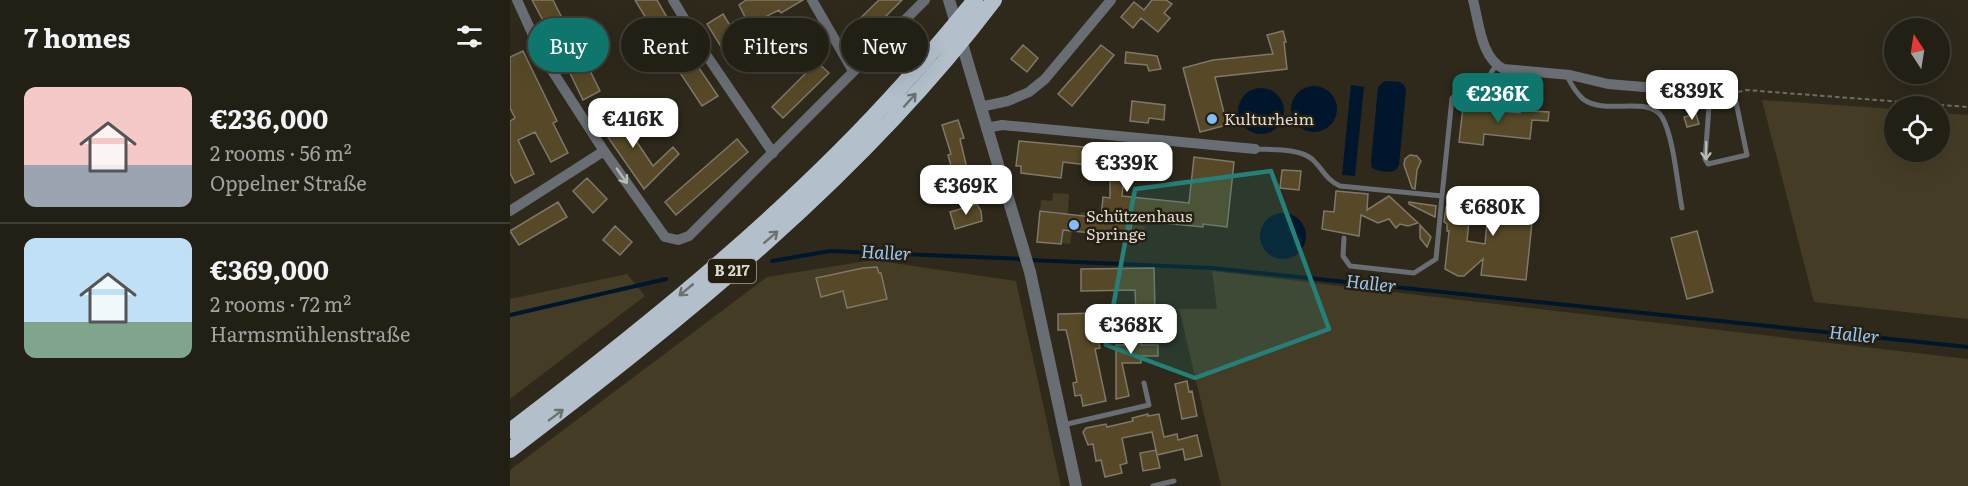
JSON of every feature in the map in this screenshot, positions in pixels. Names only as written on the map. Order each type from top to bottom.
[{"type":"highway","name":"B 217","points":[[510,431],[579,378],[768,220],[839,153],[931,54],[986,2]]},
{"type":"highway","name":"B 217","points":[[510,450],[596,384],[777,231],[850,162],[935,71],[986,2]]},
{"type":"street","points":[[517,0],[542,55],[604,151],[664,237],[678,240],[689,236],[852,72]]},
{"type":"street","points":[[673,0],[773,153]]},
{"type":"street","points":[[812,0],[841,50]]},
{"type":"street","points":[[907,18],[926,0]]},
{"type":"street","points":[[949,0],[1030,272],[1076,486]]},
{"type":"street","points":[[980,107],[1008,101],[1029,92],[1046,79],[1111,0]]},
{"type":"street","points":[[1473,0],[1486,48],[1496,65],[1514,71],[1583,77],[1608,84],[1726,95]]},
{"type":"street","points":[[986,128],[1002,125],[1255,149]]},
{"type":"street","points":[[510,211],[604,151]]},
{"type":"lane","points":[[1344,238],[1343,256],[1350,266],[1414,273],[1436,259],[1452,98],[1462,89],[1483,86],[1496,65]]},
{"type":"lane","points":[[1566,75],[1584,100],[1607,107],[1648,106],[1661,116],[1669,137],[1682,208]]},
{"type":"lane","points":[[1706,93],[1709,107],[1705,159],[1708,164],[1747,155],[1736,102],[1726,95]]},
{"type":"lane","points":[[1255,149],[1302,153],[1311,159],[1325,177],[1340,186],[1442,196]]},
{"type":"lane","points":[[1063,425],[1149,405],[1144,382]]},
{"type":"lane","points":[[1153,486],[1174,481]]},
{"type":"path","points":[[1726,95],[1746,90],[1968,107]]},
{"type":"highlighted area","points":[[1271,171],[1329,329],[1195,378],[1106,345],[1135,189]]},
{"type":"shaded area","points":[[1762,100],[1884,108],[1884,162],[1950,162],[1950,114],[1968,115],[1968,319],[1814,302]]},
{"type":"shaded area","points":[[1053,193],[1069,194],[1068,214],[1092,213],[1092,221],[1145,226],[1144,238],[1072,231],[1070,244],[1052,242],[1040,212],[1041,200],[1052,201]]},
{"type":"shaded area","points":[[873,260],[1016,281],[1061,486],[510,486],[510,470],[767,277]]},
{"type":"shaded area","points":[[1212,271],[1968,359],[1968,486],[1221,486],[1179,309],[1217,309]]},
{"type":"shaded area","points":[[627,274],[645,296],[510,399],[510,299]]},
{"type":"water","points":[[1385,81],[1400,82],[1406,90],[1399,165],[1396,170],[1387,172],[1372,168],[1371,162],[1378,87]]},
{"type":"water","points":[[1351,85],[1364,87],[1355,176],[1342,175]]},
{"type":"water","points":[[1314,86],[1323,87],[1331,92],[1336,100],[1336,118],[1331,126],[1323,131],[1314,132],[1305,131],[1297,126],[1292,118],[1291,109],[1292,100],[1297,92],[1305,87]]},
{"type":"water","points":[[1261,88],[1270,89],[1278,94],[1283,102],[1283,120],[1278,128],[1270,133],[1261,134],[1252,133],[1244,128],[1239,120],[1238,111],[1239,102],[1244,94],[1252,89]]},
{"type":"water","points":[[1288,213],[1300,219],[1305,227],[1305,245],[1300,253],[1292,258],[1278,259],[1270,256],[1263,249],[1260,231],[1263,223],[1270,216]]},
{"type":"building","points":[[532,0],[553,0],[561,16],[542,18]]},
{"type":"building","points":[[635,0],[657,0],[667,18],[646,18]]},
{"type":"building","points":[[746,0],[803,0],[781,13],[779,10],[763,18],[746,18],[739,5]]},
{"type":"building","points":[[879,0],[902,0],[884,18],[860,18]]},
{"type":"building","points":[[1152,0],[1166,0],[1172,4],[1164,13],[1170,18],[1158,32],[1141,18],[1133,28],[1121,17],[1134,2],[1144,10]]},
{"type":"building","points":[[723,14],[725,18],[722,18],[722,48],[710,29],[710,22]]},
{"type":"building","points":[[1283,31],[1286,42],[1284,42],[1287,69],[1215,77],[1227,125],[1200,132],[1183,68],[1213,60],[1273,54],[1267,35]]},
{"type":"building","points":[[1023,45],[1038,58],[1027,72],[1011,59]]},
{"type":"building","points":[[1101,45],[1114,55],[1072,106],[1058,94]]},
{"type":"building","points":[[523,51],[528,61],[528,72],[533,72],[557,121],[553,123],[568,153],[551,162],[535,132],[518,140],[534,174],[515,183],[510,173],[510,121],[515,118],[510,108],[510,57]]},
{"type":"building","points":[[1126,52],[1157,56],[1161,69],[1149,71],[1147,65],[1125,63]]},
{"type":"building","points":[[569,72],[591,72],[600,91],[583,100]]},
{"type":"building","points":[[680,72],[702,72],[718,96],[702,106]]},
{"type":"building","points":[[807,72],[829,73],[783,118],[772,107]]},
{"type":"building","points":[[1132,101],[1165,105],[1164,120],[1149,118],[1148,123],[1130,121]]},
{"type":"building","points":[[1521,105],[1533,106],[1533,111],[1549,112],[1548,121],[1532,120],[1530,139],[1484,134],[1483,145],[1459,142],[1463,107],[1520,113]]},
{"type":"building","points":[[614,108],[653,166],[673,147],[679,154],[644,189],[596,120]]},
{"type":"building","points":[[1696,114],[1699,124],[1687,127],[1684,117]]},
{"type":"building","points":[[958,120],[964,138],[960,139],[970,181],[956,185],[948,155],[951,154],[942,125]]},
{"type":"building","points":[[737,139],[748,152],[676,215],[665,202]]},
{"type":"building","points":[[1019,141],[1127,151],[1122,196],[1189,203],[1194,157],[1234,162],[1227,227],[1132,220],[1130,237],[1063,230],[1061,244],[1037,242],[1040,211],[1101,218],[1103,197],[1110,198],[1110,174],[1091,170],[1087,165],[1063,162],[1061,178],[1021,173],[1021,166],[1016,166]]},
{"type":"building","points":[[1410,155],[1417,156],[1421,161],[1417,170],[1415,189],[1412,188],[1404,165],[1405,159]]},
{"type":"building","points":[[1282,170],[1301,171],[1299,190],[1280,188]]},
{"type":"building","points":[[587,178],[607,199],[593,213],[573,191]]},
{"type":"building","points":[[1490,190],[1535,194],[1526,280],[1481,275],[1483,259],[1464,276],[1458,276],[1445,269],[1449,231],[1444,222],[1446,207],[1470,209],[1467,241],[1485,244]]},
{"type":"building","points":[[1336,191],[1368,194],[1367,210],[1389,196],[1418,223],[1408,226],[1400,224],[1396,228],[1389,219],[1378,223],[1361,215],[1359,236],[1322,229],[1324,211],[1334,212]]},
{"type":"building","points":[[558,202],[567,217],[519,245],[510,231]]},
{"type":"building","points":[[1409,202],[1436,206],[1435,217],[1409,204]]},
{"type":"building","points":[[977,204],[981,211],[982,221],[955,229],[950,212]]},
{"type":"building","points":[[1420,225],[1431,237],[1427,247],[1420,238]]},
{"type":"building","points":[[615,226],[632,242],[620,255],[603,240]]},
{"type":"building","points":[[1697,231],[1713,292],[1687,299],[1671,238]]},
{"type":"building","points":[[877,267],[881,273],[887,299],[847,308],[843,291],[821,297],[816,278]]},
{"type":"building","points":[[1154,268],[1155,312],[1136,313],[1135,290],[1081,291],[1081,269]]},
{"type":"building","points":[[1097,313],[1097,325],[1095,325],[1100,348],[1095,349],[1106,401],[1083,406],[1081,395],[1075,396],[1073,383],[1077,382],[1069,342],[1066,330],[1058,330],[1058,314]]},
{"type":"building","points":[[1140,323],[1141,345],[1158,345],[1158,356],[1141,356],[1141,363],[1122,363],[1129,396],[1116,399],[1116,345],[1124,345],[1124,324]]},
{"type":"building","points":[[1187,381],[1189,392],[1192,391],[1197,416],[1182,419],[1175,384]]},
{"type":"building","points":[[1148,414],[1148,416],[1159,414],[1164,437],[1177,434],[1178,440],[1197,435],[1202,456],[1185,460],[1183,449],[1157,455],[1152,432],[1122,438],[1127,463],[1120,465],[1122,473],[1105,477],[1101,460],[1096,461],[1093,444],[1088,445],[1083,432],[1086,428],[1106,424],[1107,427],[1133,421],[1132,418]]},
{"type":"building","points":[[1156,450],[1160,468],[1143,471],[1140,453]]},
{"type":"waterway","name":"Haller","points":[[772,261],[830,251],[1022,259]]},
{"type":"waterway","name":"Haller","points":[[1030,260],[1212,268],[1968,347]]},
{"type":"waterway","name":"Haller","points":[[510,315],[666,279]]},
{"type":"place","name":"Kulturheim","points":[[1212,119]]},
{"type":"place","name":"Schützenhaus Springe","points":[[1074,225]]}]
